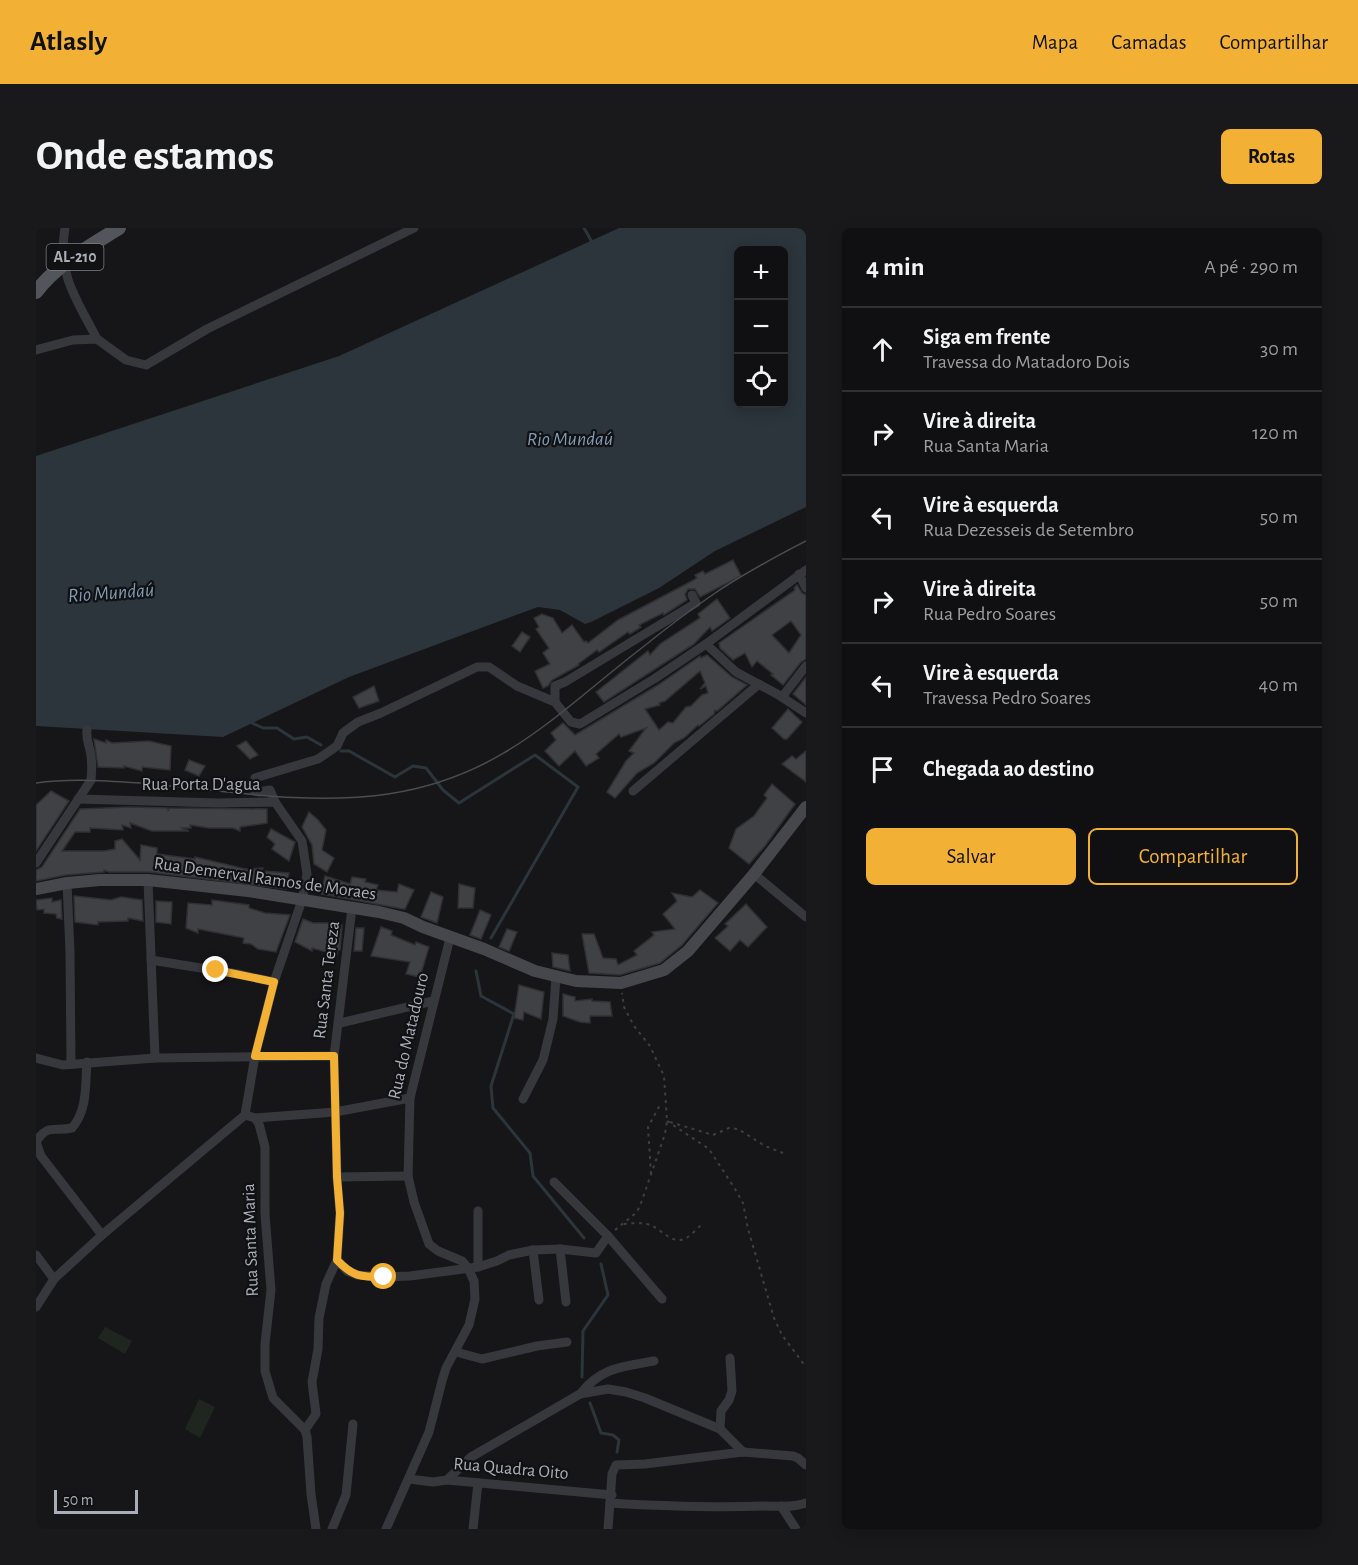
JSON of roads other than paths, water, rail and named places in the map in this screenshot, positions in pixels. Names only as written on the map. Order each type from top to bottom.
[{"type":"main road","name":"AL-210","points":[[36,292],[64,264],[119,228]]},
{"type":"street","points":[[65,228],[62,242],[64,264],[75,299],[97,339],[126,360],[146,365],[207,329],[414,228]]},
{"type":"street","points":[[36,350],[74,340],[97,339]]},
{"type":"street","points":[[276,802],[270,790],[258,792],[254,790],[255,778],[318,759],[337,746],[343,733],[358,722],[477,667],[489,667],[517,686],[555,702],[571,722],[580,724],[706,644],[802,572],[806,588]]},
{"type":"street","points":[[555,702],[555,686],[566,682],[696,603],[692,595]]},
{"type":"street","points":[[706,644],[736,672],[806,713]]},
{"type":"street","points":[[782,697],[806,666]]},
{"type":"street","points":[[633,791],[759,684]]},
{"type":"street","points":[[36,863],[91,780],[92,765],[86,739],[87,730]]},
{"type":"street","name":"Rua Porta D'agua","points":[[78,799],[208,803],[276,802],[302,841],[307,874],[302,900]]},
{"type":"street","name":"Rua Demerval Ramos de Moraes","points":[[36,889],[100,880],[148,880],[248,891],[404,918],[450,938],[556,977],[576,981],[621,983],[651,976],[674,963],[688,951],[804,813]]},
{"type":"street","points":[[754,874],[806,917]]},
{"type":"street","points":[[148,880],[155,1058]]},
{"type":"street","points":[[66,883],[70,952],[71,1064]]},
{"type":"street","points":[[250,1117],[255,1056],[274,982],[302,900]]},
{"type":"street","name":"Rua Santa Tereza","points":[[334,1056],[340,1023],[352,908]]},
{"type":"street","name":"Rua do Matadouro","points":[[450,938],[410,1098],[408,1176],[414,1202],[429,1244],[438,1251],[473,1267]]},
{"type":"street","points":[[151,960],[274,982]]},
{"type":"street","points":[[523,1099],[543,1060],[553,1019],[556,977]]},
{"type":"street","points":[[340,1023],[433,1001]]},
{"type":"street","points":[[36,1058],[55,1064],[71,1064],[155,1058],[334,1056],[334,1112],[340,1213],[337,1260],[326,1284],[319,1318],[318,1349],[312,1382],[315,1414],[305,1430],[308,1437],[311,1494],[316,1529]]},
{"type":"street","points":[[87,1062],[82,1112],[77,1122],[72,1128],[52,1128],[42,1134],[36,1142],[41,1156],[102,1235]]},
{"type":"street","points":[[36,1307],[54,1279],[102,1235],[250,1117],[334,1112],[410,1098]]},
{"type":"street","name":"Rua Santa Maria","points":[[250,1117],[259,1124],[265,1147],[265,1214],[271,1290],[265,1344],[265,1371],[273,1398],[305,1430]]},
{"type":"street","points":[[337,1177],[408,1176]]},
{"type":"street","points":[[554,1182],[608,1236],[662,1299]]},
{"type":"street","points":[[386,1529],[429,1432],[446,1368],[469,1325],[474,1307],[473,1267],[478,1211]]},
{"type":"street","points":[[337,1260],[347,1271],[357,1275],[410,1276],[473,1267],[533,1250],[560,1249],[596,1253],[608,1236]]},
{"type":"street","points":[[560,1249],[566,1302]]},
{"type":"street","points":[[533,1250],[539,1300]]},
{"type":"street","points":[[36,1255],[54,1279]]},
{"type":"street","points":[[456,1352],[482,1359],[537,1346],[567,1342]]},
{"type":"street","points":[[720,1429],[721,1411],[732,1391],[730,1358]]},
{"type":"street","points":[[580,1394],[591,1380],[615,1368],[654,1361]]},
{"type":"street","points":[[447,1480],[471,1457],[580,1394],[608,1389],[626,1392],[720,1429],[743,1452]]},
{"type":"street","points":[[332,1529],[346,1495],[353,1424]]},
{"type":"street","points":[[608,1529],[612,1474],[616,1465],[645,1464],[743,1452],[793,1456],[806,1465]]},
{"type":"street","name":"Rua Quadra Oito","points":[[408,1479],[478,1483],[662,1506],[795,1506],[806,1503]]},
{"type":"street","points":[[473,1529],[478,1483]]},
{"type":"street","points":[[781,1506],[796,1529]]},
{"type":"water","name":"Rio Mundaú","points":[[619,228],[806,228],[806,507],[715,551],[659,588],[591,622],[585,624],[560,610],[538,607],[349,677],[223,737],[36,726],[36,456],[339,356]]},
{"type":"waterway","points":[[584,228],[592,242]]},
{"type":"waterway","points":[[252,723],[263,728],[277,728],[294,739],[307,737],[321,745]]},
{"type":"waterway","points":[[341,751],[349,751],[395,777],[413,766],[426,768],[443,790],[459,803],[535,755],[578,787],[491,938]]},
{"type":"waterway","points":[[476,971],[481,996],[514,1014],[491,1086],[493,1108],[530,1153],[533,1176],[584,1238]]},
{"type":"waterway","points":[[582,1377],[583,1331],[608,1295],[601,1264]]},
{"type":"waterway","points":[[590,1403],[601,1433],[613,1435],[619,1440],[617,1452]]},
{"type":"tram line","points":[[36,783],[75,780],[114,781],[295,798],[357,797],[428,786],[464,773],[526,739],[700,604],[744,575],[806,541]]}]
